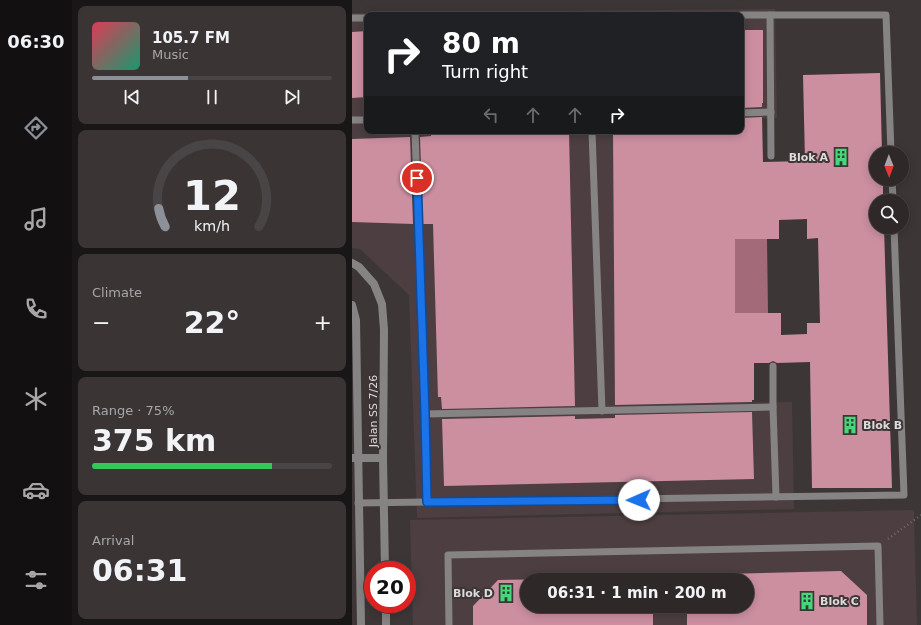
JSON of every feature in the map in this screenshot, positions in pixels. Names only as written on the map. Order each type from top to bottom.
[{"type":"street","name":"Jalan SS 7/26","points":[[352,263],[359,267],[374,284],[382,304],[384,330],[383,458],[385,561]]},
{"type":"street","name":"Jalan SS 7/26","points":[[352,305],[356,320],[355,458],[358,503],[361,625]]},
{"type":"street","points":[[355,458],[383,458]]},
{"type":"street","points":[[386,613],[386,625]]},
{"type":"lane","points":[[744,15],[886,15],[891,146]]},
{"type":"lane","points":[[770,15],[771,156]]},
{"type":"lane","points":[[352,18],[364,18]]},
{"type":"lane","points":[[744,113],[771,112]]},
{"type":"lane","points":[[352,120],[364,120]]},
{"type":"lane","points":[[415,134],[427,502]]},
{"type":"lane","points":[[592,134],[602,411]]},
{"type":"lane","points":[[358,503],[904,495],[894,234]]},
{"type":"lane","points":[[773,366],[776,497]]},
{"type":"lane","points":[[425,414],[773,407]]},
{"type":"lane","points":[[449,625],[448,555],[878,546],[880,625]]},
{"type":"path","points":[[878,546],[921,515]]},
{"type":"shaded area","points":[[775,9],[777,118],[744,119],[744,12],[458,12]]},
{"type":"shaded area","points":[[352,13],[364,13],[364,134],[689,134],[696,403],[792,402],[794,509],[417,518],[409,295],[360,249],[352,248]]},
{"type":"shaded area","points":[[735,239],[767,239],[768,313],[735,313]]},
{"type":"shaded area","points":[[914,510],[917,625],[413,625],[413,613],[416,613],[416,561],[411,561],[410,520]]},
{"type":"building","points":[[744,30],[763,30],[762,107],[744,108]]},
{"type":"building","points":[[364,31],[364,97],[352,98],[352,32]]},
{"type":"building","points":[[880,73],[882,146],[869,146],[869,186],[883,186],[883,194],[869,194],[869,234],[884,234],[892,488],[812,488],[810,362],[777,363],[773,361],[769,363],[754,363],[754,400],[752,400],[752,402],[615,405],[613,134],[744,134],[744,118],[762,117],[763,162],[805,161],[803,75]],"holes":[[[807,219],[807,239],[818,238],[820,323],[807,323],[807,334],[781,335],[781,313],[735,313],[735,239],[779,239],[779,220]]]},
{"type":"building","points":[[431,134],[569,134],[575,406],[442,409],[441,397],[438,397],[433,224],[423,224],[420,137],[431,136]]},
{"type":"building","points":[[410,137],[413,224],[352,222],[352,139]]},
{"type":"building","points":[[752,412],[754,479],[444,486],[442,419],[575,416],[575,419],[615,418],[615,415]]},
{"type":"building","name":"Blok C","points":[[841,571],[867,595],[867,625],[687,625],[687,613],[754,613],[754,573]]},
{"type":"building","name":"Blok D","points":[[498,580],[520,580],[520,613],[653,613],[653,625],[473,625],[473,606]]},
{"type":"place","name":"Blok A","points":[[841,157]]},
{"type":"place","name":"Blok B","points":[[850,425]]},
{"type":"place","name":"Blok D","points":[[506,593]]},
{"type":"place","name":"Blok C","points":[[807,601]]},
{"type":"route","points":[[417,178],[427,502],[455,503],[639,500]]}]
